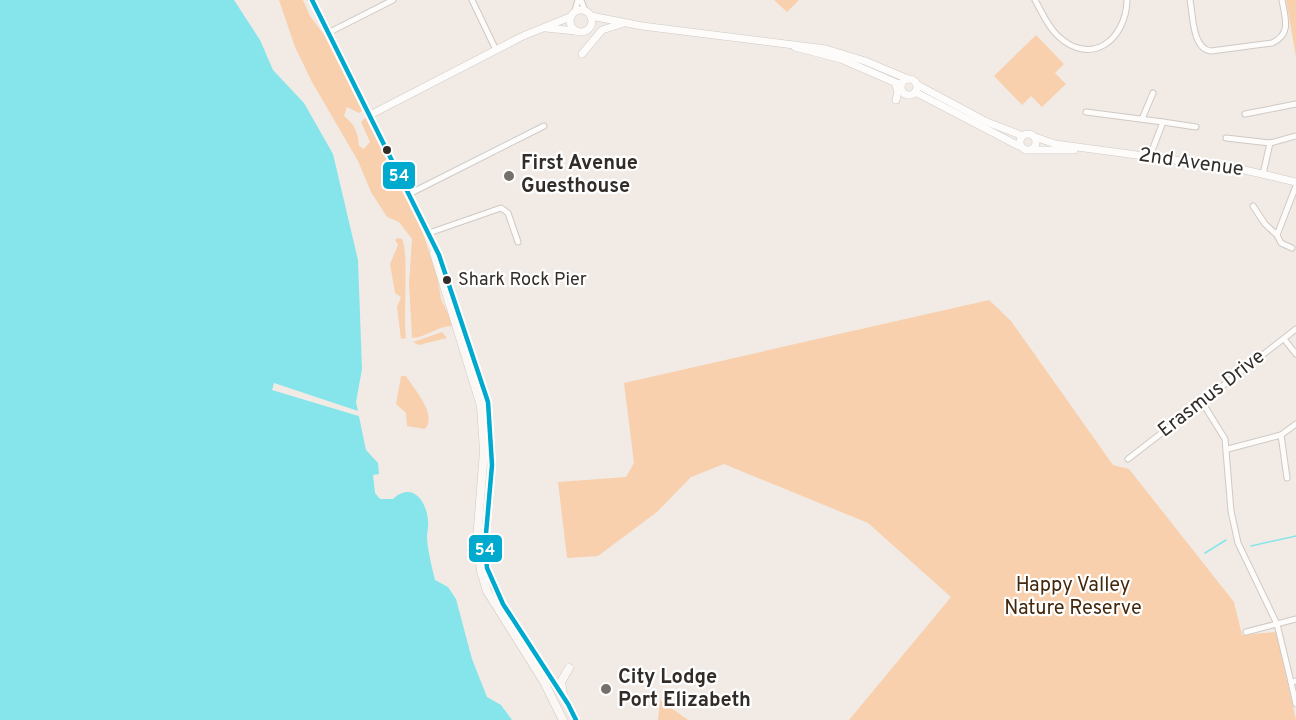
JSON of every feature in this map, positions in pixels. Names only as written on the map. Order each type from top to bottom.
[{"type":"main road","points":[[312,0],[430,236],[468,338],[485,390],[489,416],[492,465],[485,545],[487,568],[497,595],[548,680],[562,720]]},
{"type":"main road","points":[[430,236],[481,406],[484,451],[477,540],[481,571],[497,608],[548,680],[564,697],[576,720]]},
{"type":"main road","points":[[564,697],[561,681],[569,668]]},
{"type":"street","points":[[328,33],[393,0]]},
{"type":"street","points":[[472,0],[496,50]]},
{"type":"street","points":[[540,29],[586,30],[591,26],[588,14],[580,0]]},
{"type":"street","points":[[577,31],[572,27],[573,14],[580,0]]},
{"type":"street","points":[[1035,0],[1051,28],[1060,38],[1088,48],[1105,45],[1118,35],[1125,20],[1127,0]]},
{"type":"street","points":[[1190,0],[1198,42],[1206,50],[1211,51],[1272,43],[1280,39],[1286,31],[1282,0]]},
{"type":"street","points":[[370,114],[540,29],[573,14],[588,14]]},
{"type":"street","name":"2nd Avenue","points":[[588,14],[621,23],[784,43],[835,54],[908,79],[987,122],[1023,136],[1029,134],[1055,144],[1086,149],[1150,156],[1263,174],[1296,184]]},
{"type":"street","points":[[582,54],[603,30],[621,23]]},
{"type":"street","name":"2nd Avenue","points":[[591,26],[621,23]]},
{"type":"street","name":"2nd Avenue","points":[[835,54],[901,85],[905,95],[915,92],[1026,150],[1054,152],[1086,149]]},
{"type":"street","points":[[879,74],[895,85],[898,92],[896,100]]},
{"type":"street","points":[[901,85],[908,79]]},
{"type":"street","points":[[915,92],[916,84]]},
{"type":"street","points":[[1142,119],[1153,93]]},
{"type":"street","points":[[1245,114],[1296,104]]},
{"type":"street","points":[[1086,112],[1196,127]]},
{"type":"street","points":[[1150,156],[1163,122]]},
{"type":"street","points":[[410,194],[543,126]]},
{"type":"street","points":[[1021,147],[1023,136]]},
{"type":"street","points":[[1226,138],[1270,142],[1296,136]]},
{"type":"street","points":[[1032,150],[1036,144],[1035,137]]},
{"type":"street","points":[[1263,174],[1270,142]]},
{"type":"street","points":[[1277,235],[1296,184]]},
{"type":"street","points":[[1253,206],[1281,243],[1292,248]]},
{"type":"street","points":[[430,236],[501,208],[508,213],[518,242]]},
{"type":"street","name":"Erasmus Drive","points":[[1128,459],[1296,329]]},
{"type":"street","points":[[1284,339],[1296,354]]},
{"type":"street","points":[[1202,402],[1222,431],[1228,449],[1231,511],[1238,543],[1277,624],[1294,682],[1296,704]]},
{"type":"street","points":[[1228,449],[1281,435],[1296,424]]},
{"type":"street","points":[[1281,435],[1287,478]]},
{"type":"street","points":[[1246,632],[1296,619]]},
{"type":"green space","points":[[279,0],[303,0],[310,16],[325,36],[362,111],[359,113],[347,107],[344,116],[357,133],[359,146],[364,149],[370,142],[361,122],[366,117],[421,228],[437,274],[441,299],[454,326],[443,327],[412,338],[409,284],[412,239],[399,222],[387,217],[371,192],[358,161],[312,82],[295,47]]},
{"type":"green space","points":[[774,0],[799,0],[787,12]]},
{"type":"green space","points":[[1286,0],[1296,0],[1296,57]]},
{"type":"green space","points":[[1036,35],[1064,64],[1055,73],[1066,84],[1042,107],[1031,96],[1022,105],[994,76]]},
{"type":"green space","points":[[402,239],[405,256],[406,338],[401,339],[397,307],[401,297],[395,293],[390,264],[398,245],[395,240]]},
{"type":"green space","name":"Happy Valley Nature Reserve","points":[[989,300],[1011,321],[1113,465],[1129,469],[1234,602],[1242,635],[1276,632],[1296,720],[849,720],[951,597],[868,523],[724,464],[691,477],[657,512],[598,556],[567,558],[558,482],[626,477],[634,463],[624,383]]},
{"type":"green space","points":[[442,332],[447,338],[419,345],[413,342]]},
{"type":"green space","points":[[401,376],[406,376],[427,410],[429,417],[425,429],[407,426],[406,413],[396,404]]},
{"type":"green space","points":[[660,700],[688,720],[658,720]]},
{"type":"water","points":[[0,0],[234,0],[260,40],[273,70],[304,103],[333,154],[358,260],[362,369],[356,402],[366,450],[378,463],[379,474],[373,475],[375,493],[380,499],[393,499],[406,492],[416,495],[421,500],[427,512],[427,538],[435,580],[448,587],[456,599],[472,659],[487,697],[501,705],[512,720],[0,720]]},
{"type":"pier","points":[[274,383],[361,412],[362,417],[272,390]]},
{"type":"waterway","points":[[1251,546],[1296,536]]},
{"type":"waterway","points":[[1205,553],[1226,540]]},
{"type":"transit line","name":"54","points":[[312,0],[439,255],[488,402],[492,465],[485,545],[487,568],[503,604],[576,720]]},
{"type":"place","name":"First Avenue Guesthouse","points":[[509,176]]},
{"type":"place","name":"Shark Rock Pier","points":[[447,280]]},
{"type":"place","name":"City Lodge Port Elizabeth","points":[[606,689]]}]
